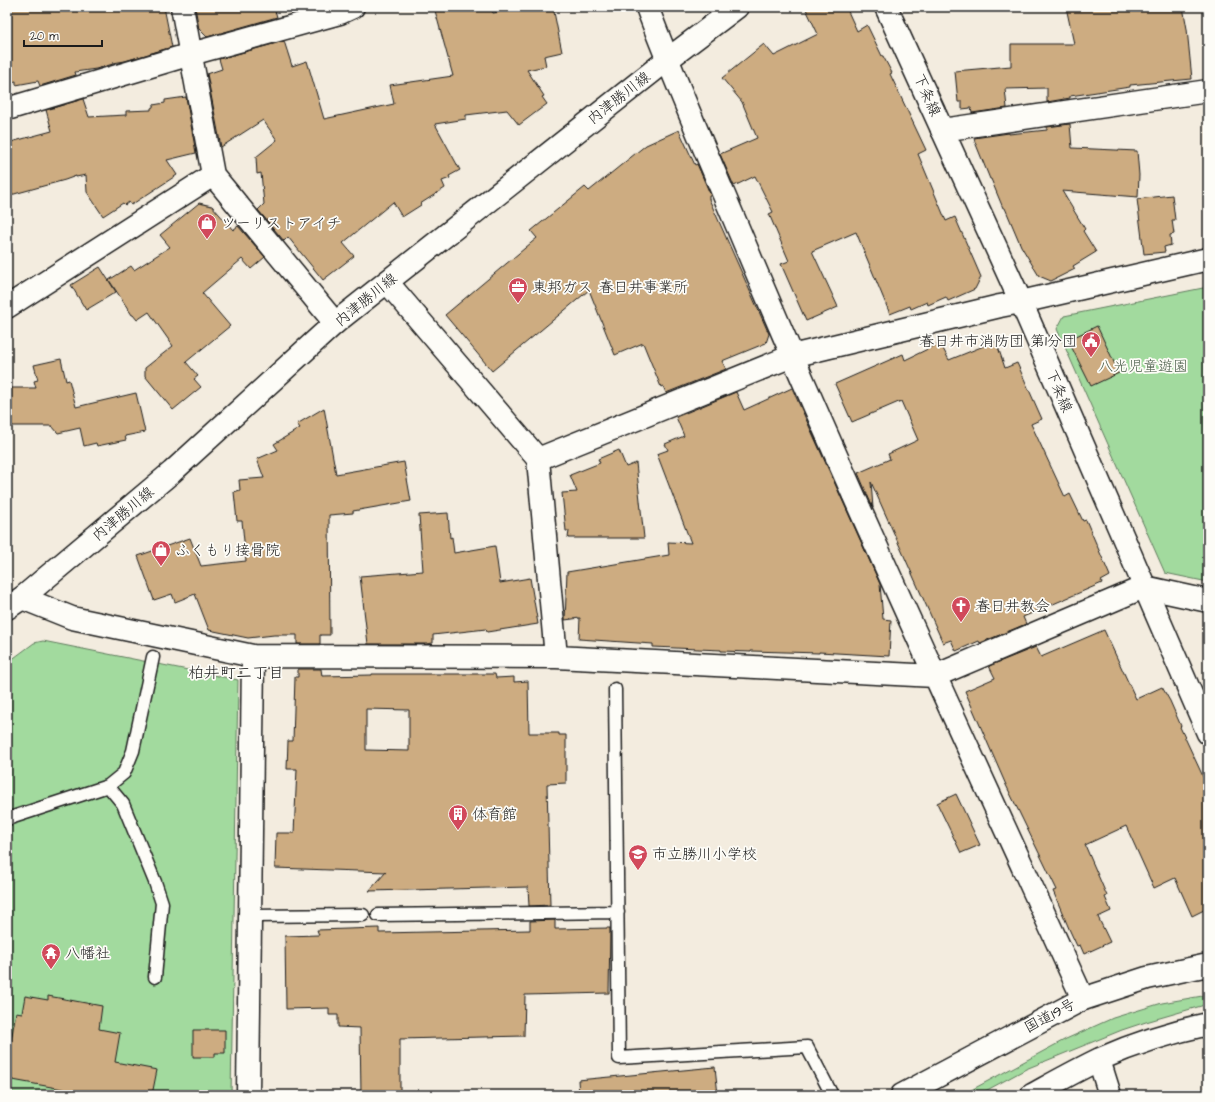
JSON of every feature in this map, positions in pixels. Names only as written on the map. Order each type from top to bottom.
[{"type":"main road","points":[[182,7],[213,174],[335,323]]},
{"type":"main road","points":[[7,109],[191,54],[340,13],[353,7]]},
{"type":"main road","points":[[647,7],[667,60],[792,356],[934,676],[1083,999]]},
{"type":"main road","name":"内津勝川線","points":[[15,603],[172,472],[335,323],[667,60],[737,7]]},
{"type":"main road","name":"下条線","points":[[886,7],[1021,302],[1208,733]]},
{"type":"main road","points":[[942,130],[1208,92]]},
{"type":"main road","points":[[7,307],[213,174]]},
{"type":"main road","points":[[538,459],[792,356],[1000,306],[1208,259]]},
{"type":"main road","points":[[388,282],[538,459],[556,657]]},
{"type":"main road","points":[[15,603],[72,618],[253,656],[556,657],[934,676],[1144,587],[1208,600]]},
{"type":"main road","points":[[248,1095],[253,656]]},
{"type":"main road","name":"国道19号","points":[[902,1095],[1083,999],[1147,978],[1208,965]]},
{"type":"main road","points":[[1032,1095],[1099,1060],[1159,1037],[1208,1024]]},
{"type":"main road","points":[[1099,1060],[1110,1095]]},
{"type":"lane","points":[[7,819],[108,786],[124,773],[133,751],[153,657]]},
{"type":"lane","points":[[615,689],[619,1058],[807,1047],[832,1095]]},
{"type":"lane","points":[[108,786],[122,804],[155,882],[162,903],[155,977]]},
{"type":"lane","points":[[378,915],[618,912]]},
{"type":"lane","points":[[250,916],[363,915]]},
{"type":"green space","name":"八光児童遊園","points":[[1208,287],[1208,582],[1165,573],[1057,329],[1064,316]]},
{"type":"green space","points":[[43,641],[238,680],[231,1095],[7,1095],[7,663],[34,643]]},
{"type":"green space","points":[[1208,995],[1208,1004],[1122,1030],[1026,1069],[978,1095],[962,1095],[1066,1039],[1113,1018],[1162,1003]]},
{"type":"building","points":[[7,7],[164,7],[172,47],[96,69],[75,72],[76,75],[40,86],[38,81],[16,85],[16,81],[7,83]]},
{"type":"building","points":[[195,7],[274,7],[277,17],[207,37],[199,29]]},
{"type":"building","points":[[434,7],[491,7],[493,13],[518,8],[519,11],[538,7],[553,7],[562,52],[544,56],[546,66],[527,70],[544,96],[542,97],[547,104],[519,125],[507,110],[466,115],[466,119],[435,124],[460,170],[449,176],[450,178],[442,181],[445,188],[402,217],[393,202],[343,243],[354,256],[323,280],[288,237],[284,241],[258,210],[264,204],[261,173],[257,174],[256,157],[277,140],[263,120],[221,147],[207,74],[222,69],[219,59],[284,41],[292,66],[307,61],[324,119],[394,104],[390,85],[453,76]]},
{"type":"building","points":[[805,7],[846,7],[857,31],[867,25],[892,73],[890,74],[926,150],[918,154],[946,221],[955,217],[981,277],[975,289],[948,301],[946,297],[928,305],[927,302],[911,309],[910,306],[890,314],[856,232],[812,251],[838,307],[806,321],[781,264],[789,261],[769,214],[773,212],[755,176],[734,186],[720,154],[757,138],[742,102],[722,78],[764,44],[774,56],[818,34]]},
{"type":"building","points":[[1066,7],[1183,7],[1187,29],[1192,79],[1130,85],[1130,87],[1070,96],[1070,98],[1047,102],[1047,88],[1005,89],[1007,108],[972,113],[971,108],[962,109],[962,102],[958,102],[955,71],[1011,66],[1011,44],[1074,44]]},
{"type":"building","points":[[186,97],[196,153],[167,160],[177,175],[131,205],[129,202],[125,205],[123,203],[103,216],[87,192],[86,175],[76,176],[7,196],[7,143],[52,131],[46,110],[83,99],[89,117],[126,115],[126,111],[151,110],[153,105],[165,103],[165,100]]},
{"type":"building","points":[[1070,124],[1072,148],[1137,151],[1139,175],[1138,197],[1062,191],[1085,229],[1083,231],[1096,252],[1073,266],[1075,269],[1051,281],[1039,276],[1021,246],[1005,208],[1003,208],[990,179],[974,138],[1047,130],[1047,127]]},
{"type":"building","points":[[679,130],[695,165],[697,164],[711,196],[709,196],[709,199],[769,334],[766,343],[722,361],[726,369],[666,393],[663,386],[661,387],[643,343],[615,355],[589,290],[492,371],[445,315],[537,238],[531,231],[585,187],[589,191],[646,145]]},
{"type":"building","points":[[1172,195],[1175,220],[1172,220],[1174,234],[1170,235],[1171,245],[1164,247],[1165,252],[1144,254],[1137,199]]},
{"type":"building","points":[[199,203],[212,206],[233,230],[238,226],[265,257],[251,269],[242,259],[202,293],[230,326],[186,362],[198,376],[194,379],[201,387],[173,410],[145,376],[145,368],[173,346],[149,312],[137,320],[132,315],[109,280],[131,266],[134,270],[170,247],[160,235]]},
{"type":"building","points":[[100,267],[116,292],[86,310],[71,285]]},
{"type":"building","points":[[1097,326],[1119,373],[1091,386],[1068,340]]},
{"type":"building","points":[[996,341],[1005,368],[1017,363],[1042,419],[1031,424],[1065,497],[1070,494],[1083,521],[1086,520],[1110,576],[1101,581],[1102,583],[1023,617],[1026,624],[956,651],[951,640],[943,643],[871,482],[873,508],[858,473],[890,459],[888,454],[918,440],[901,401],[852,422],[835,384],[903,354],[905,360],[940,343],[949,360]]},
{"type":"building","points":[[61,359],[66,381],[69,380],[76,407],[136,393],[145,432],[125,436],[126,440],[97,446],[96,443],[84,446],[80,428],[58,433],[52,426],[7,426],[7,388],[36,388],[34,381],[38,380],[34,365]]},
{"type":"building","points":[[792,388],[880,584],[883,619],[891,620],[889,656],[819,652],[721,651],[653,647],[653,644],[579,639],[580,618],[565,620],[567,572],[669,555],[668,542],[691,543],[657,454],[668,450],[665,444],[684,436],[676,417],[736,392],[744,410]]},
{"type":"building","points":[[324,408],[336,474],[404,462],[411,501],[353,511],[353,513],[329,515],[330,635],[320,635],[320,644],[297,644],[297,635],[274,635],[248,638],[209,630],[195,594],[175,602],[172,594],[154,600],[138,556],[190,538],[201,566],[246,561],[242,521],[237,521],[234,492],[240,490],[239,480],[264,478],[257,459],[278,450],[274,444],[300,428],[297,424]]},
{"type":"building","points":[[619,450],[626,467],[636,463],[644,538],[568,538],[569,531],[566,531],[562,493],[577,492],[570,475],[600,463],[598,459]]},
{"type":"building","points":[[448,513],[450,538],[452,537],[454,553],[495,546],[500,583],[530,578],[538,624],[487,632],[486,629],[433,635],[433,643],[426,644],[368,644],[360,576],[423,571],[419,515]]},
{"type":"building","points":[[1104,630],[1136,699],[1162,687],[1170,701],[1181,726],[1180,727],[1207,785],[1204,786],[1208,795],[1208,908],[1192,916],[1175,878],[1154,888],[1126,826],[1085,845],[1107,896],[1105,897],[1111,911],[1098,917],[1110,942],[1084,954],[1080,945],[1077,946],[1070,931],[1053,891],[1057,890],[1006,785],[965,691],[995,678],[989,666],[1036,647],[1041,657]]},
{"type":"building","points":[[298,669],[321,669],[322,676],[372,674],[495,674],[496,678],[514,677],[514,682],[528,681],[529,733],[559,733],[559,735],[566,735],[566,783],[547,784],[550,905],[529,906],[528,887],[369,891],[386,872],[275,868],[276,833],[294,833],[297,769],[287,769],[288,741],[293,741],[295,677],[298,677]],"holes":[[[366,709],[409,710],[409,751],[366,750]]]},
{"type":"building","points":[[956,794],[980,845],[961,853],[937,803]]},
{"type":"building","points":[[555,920],[555,929],[610,928],[609,993],[525,995],[524,1036],[400,1039],[400,1095],[361,1095],[360,1028],[338,1027],[338,1015],[329,1015],[329,1008],[286,1009],[285,936],[319,935],[317,930],[379,928],[379,933],[530,930],[530,921]]},
{"type":"building","points":[[25,996],[48,1000],[48,996],[102,1006],[99,1029],[120,1033],[115,1062],[157,1070],[152,1095],[96,1095],[7,1079],[7,1064],[16,1012],[22,1013]]},
{"type":"building","points":[[193,1030],[225,1030],[225,1053],[215,1053],[215,1057],[193,1057]]},
{"type":"building","points":[[715,1067],[718,1095],[579,1095],[578,1080]]},
{"type":"place","name":"ツーリストアイチ","points":[[207,240]]},
{"type":"place","name":"東邦ガス 春日井事業所","points":[[518,304]]},
{"type":"place","name":"春日井市消防団 第1分団","points":[[1091,358]]},
{"type":"place","name":"ふくもり接骨院","points":[[161,567]]},
{"type":"place","name":"春日井教会","points":[[961,623]]},
{"type":"place","name":"体育館","points":[[458,831]]},
{"type":"place","name":"市立勝川小学校","points":[[638,871]]},
{"type":"place","name":"八幡社","points":[[51,970]]},
{"type":"district","name":"柏井町二丁目","points":[[236,673]]}]
